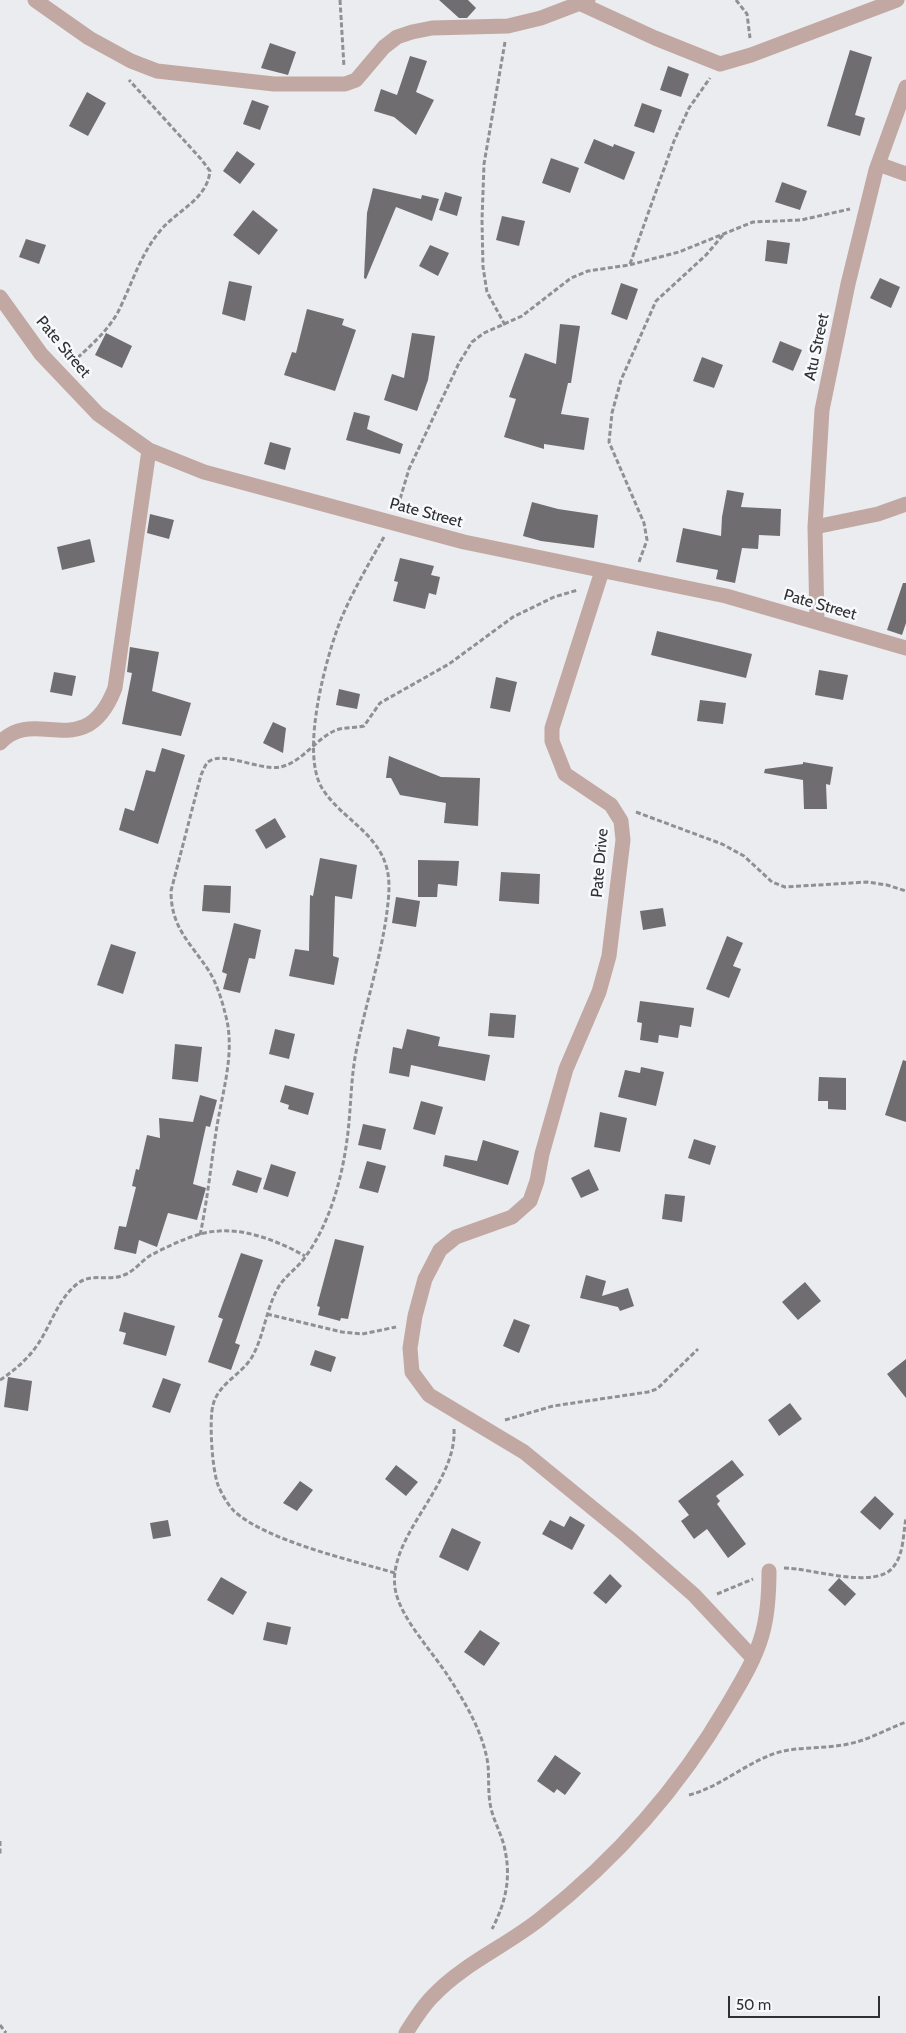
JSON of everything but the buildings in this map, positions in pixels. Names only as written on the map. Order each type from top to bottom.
[{"type":"street","points":[[35,0],[89,38],[131,61],[157,71],[274,84],[346,84],[360,76],[384,46],[397,37],[432,28],[508,26],[541,18],[584,2],[654,38],[720,64],[751,55],[897,0]]},
{"type":"street","name":"Atu Street","points":[[817,622],[814,527],[822,410],[878,164],[906,87]]},
{"type":"street","points":[[878,164],[906,174]]},
{"type":"street","name":"Pate Street","points":[[0,297],[41,354],[98,414],[149,450],[204,472],[600,578],[632,576],[726,596],[906,648]]},
{"type":"street","points":[[0,743],[9,733],[21,728],[61,731],[77,730],[96,721],[108,704],[116,679],[149,450]]},
{"type":"street","points":[[814,527],[878,514],[906,504]]},
{"type":"street","name":"Pate Drive","points":[[600,578],[552,728],[552,741],[565,774],[611,805],[621,821],[623,840],[609,956],[599,992],[566,1070],[530,1201],[512,1217],[456,1237],[440,1250],[425,1279],[415,1316],[410,1348],[412,1372],[419,1385],[430,1395],[524,1452],[563,1483],[694,1595],[753,1658]]},
{"type":"street","points":[[406,2033],[433,1996],[458,1974],[541,1919],[626,1841],[663,1799],[705,1744],[753,1658],[762,1636],[768,1606],[770,1571]]},
{"type":"path","points":[[340,0],[346,84]]},
{"type":"path","points":[[736,0],[746,14],[751,55]]},
{"type":"path","points":[[505,325],[487,292],[483,267],[482,220],[484,164],[508,26]]},
{"type":"path","points":[[629,264],[655,190],[689,108],[720,64]]},
{"type":"path","points":[[60,374],[100,337],[117,312],[144,254],[160,230],[177,213],[200,196],[209,182],[210,171],[201,158],[126,77]]},
{"type":"path","points":[[395,1573],[290,1540],[253,1524],[232,1510],[218,1484],[214,1465],[211,1417],[214,1401],[222,1389],[251,1358],[279,1285],[305,1256],[318,1236],[331,1207],[342,1170],[348,1133],[356,1054],[379,961],[389,893],[388,869],[380,853],[370,838],[324,792],[316,777],[313,748],[318,704],[330,650],[342,618],[392,522],[410,469],[459,363],[472,342],[484,333],[505,325],[538,306],[571,278],[588,271],[680,252],[753,222],[801,220],[868,204]]},
{"type":"path","points":[[632,576],[642,558],[647,540],[638,505],[619,469],[609,442],[612,413],[622,380],[656,301],[706,255],[726,232]]},
{"type":"path","points":[[200,1234],[210,1192],[212,1160],[230,1042],[226,1014],[210,972],[185,940],[177,924],[171,906],[171,890],[201,775],[207,763],[216,758],[227,758],[266,768],[281,767],[313,748],[336,730],[364,726],[380,704],[449,664],[513,617],[600,578]]},
{"type":"path","points":[[611,805],[644,815],[722,844],[744,856],[772,882],[785,887],[867,882],[906,891]]},
{"type":"path","points":[[0,1380],[15,1370],[29,1356],[39,1342],[49,1320],[76,1284],[87,1278],[122,1277],[133,1272],[149,1257],[200,1234],[219,1231],[247,1234],[287,1246],[305,1256]]},
{"type":"path","points":[[267,1314],[342,1332],[362,1334],[398,1327],[415,1316]]},
{"type":"path","points":[[480,1425],[553,1406],[648,1392],[657,1389],[698,1349]]},
{"type":"path","points":[[453,1410],[454,1436],[450,1458],[439,1485],[402,1548],[395,1573],[396,1593],[404,1610],[448,1676],[484,1745],[488,1765],[490,1803],[503,1842],[508,1874],[506,1895],[491,1932]]},
{"type":"path","points":[[694,1595],[713,1595],[732,1589],[780,1568],[796,1568],[820,1574],[866,1578],[884,1576],[895,1566],[903,1545],[906,1518]]},
{"type":"path","points":[[663,1799],[697,1793],[769,1756],[784,1751],[848,1744],[873,1737],[906,1722]]},
{"type":"path","points":[[0,1841],[0,1854]]},
{"type":"path","points":[[0,2025],[6,2033]]}]
